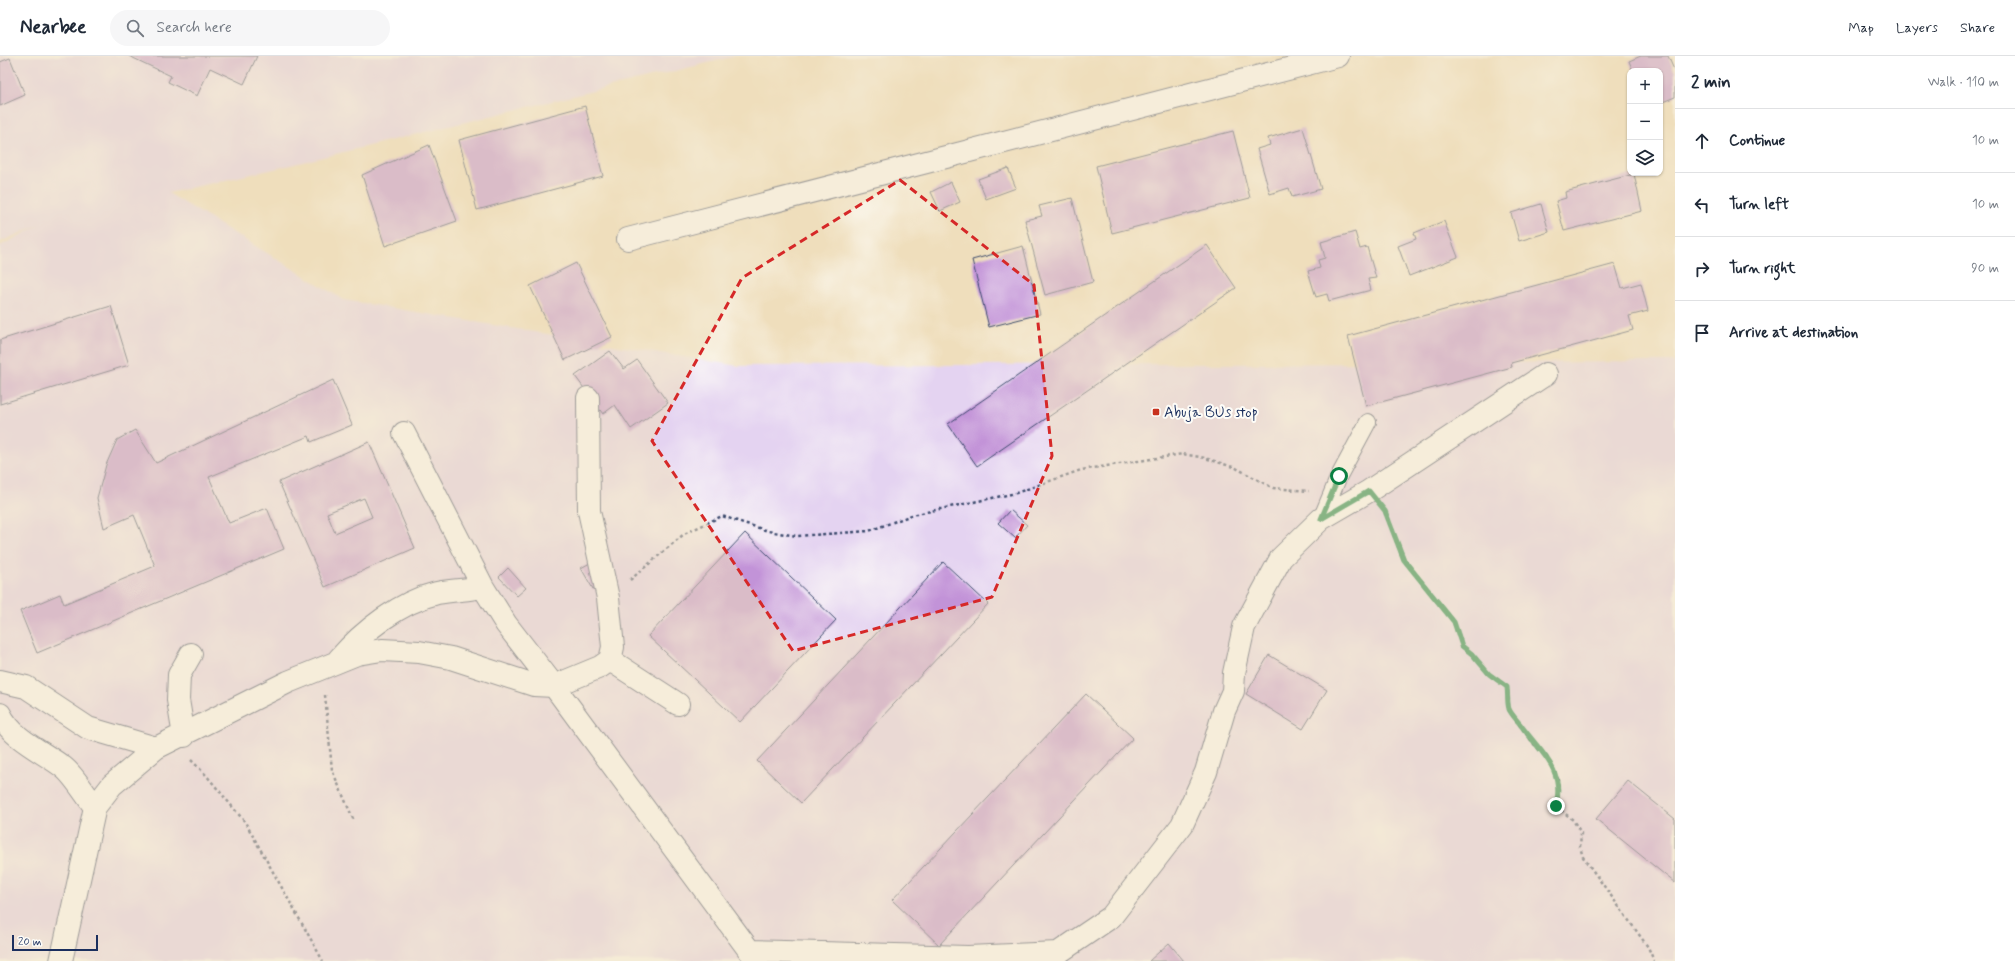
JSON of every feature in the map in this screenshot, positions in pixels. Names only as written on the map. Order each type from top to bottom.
[{"type":"street","points":[[628,239],[1338,56]]},
{"type":"street","points":[[404,433],[483,587],[506,624],[554,686],[753,956],[968,957],[1058,953],[1111,917],[1182,825],[1206,772],[1224,711],[1233,692],[1234,673],[1244,627],[1281,558],[1321,519],[1369,491],[1546,374]]},
{"type":"street","points":[[62,961],[95,808],[112,785],[171,742],[288,682],[357,654],[382,650],[418,652],[451,658],[534,685],[554,686],[600,667],[610,660],[613,647],[608,598],[589,511],[588,398]]},
{"type":"street","points":[[330,664],[373,626],[401,608],[437,593],[483,587]]},
{"type":"street","points":[[171,742],[178,700],[179,675],[191,654]]},
{"type":"street","points":[[610,660],[678,704]]},
{"type":"street","points":[[0,681],[26,687],[88,728],[171,742]]},
{"type":"street","points":[[0,714],[15,733],[64,768],[95,808]]},
{"type":"lane","points":[[1321,519],[1339,476],[1368,422]]},
{"type":"path","points":[[608,598],[684,534],[722,516],[768,532],[797,536],[869,531],[912,516],[1016,493],[1081,470],[1183,454],[1236,468],[1273,488],[1332,493]]},
{"type":"path","points":[[1369,491],[1385,511],[1404,560],[1454,622],[1462,646],[1472,654],[1489,674],[1507,687],[1509,710],[1552,764],[1558,779],[1558,797],[1556,806],[1573,820],[1581,833],[1580,846],[1586,862],[1648,947],[1654,961]]},
{"type":"path","points":[[330,664],[332,770],[354,821]]},
{"type":"path","points":[[171,742],[206,775],[245,822],[323,961]]},
{"type":"highlighted area","points":[[900,180],[1034,285],[1052,456],[992,597],[793,651],[652,441],[742,278]]},
{"type":"shaded area","points":[[0,56],[736,56],[274,169],[168,193],[344,300],[738,366],[1675,362],[1675,961],[0,961],[0,246],[41,224],[0,242]]},
{"type":"building","points":[[129,56],[257,56],[244,84],[210,68],[197,96],[168,82],[171,76]]},
{"type":"building","points":[[1641,56],[1668,56],[1675,72],[1675,97],[1663,102],[1663,68],[1632,68],[1629,61]]},
{"type":"building","points":[[10,58],[25,95],[0,106],[0,62]]},
{"type":"building","points":[[585,106],[603,176],[477,210],[459,140]]},
{"type":"building","points":[[1303,128],[1321,189],[1292,197],[1289,188],[1270,194],[1257,149],[1270,145],[1268,138]]},
{"type":"building","points":[[1233,131],[1250,198],[1112,233],[1096,166]]},
{"type":"building","points":[[429,145],[457,221],[385,246],[362,175]]},
{"type":"building","points":[[1008,168],[1016,188],[986,199],[978,179]]},
{"type":"building","points":[[1627,176],[1634,176],[1642,211],[1564,231],[1556,201],[1566,198],[1565,192]]},
{"type":"building","points":[[951,182],[960,202],[940,211],[931,192]]},
{"type":"building","points":[[1072,198],[1093,282],[1045,295],[1025,220],[1042,216],[1039,206]]},
{"type":"building","points":[[1541,204],[1549,232],[1519,241],[1511,213]]},
{"type":"building","points":[[1444,221],[1458,257],[1409,276],[1398,246],[1416,239],[1414,233]]},
{"type":"building","points":[[1355,232],[1360,249],[1367,247],[1376,278],[1368,279],[1371,290],[1329,301],[1327,294],[1316,297],[1308,271],[1320,268],[1318,260],[1325,258],[1321,242]]},
{"type":"building","points":[[1207,245],[1236,288],[977,466],[948,424]]},
{"type":"building","points":[[1023,246],[1040,314],[989,327],[972,260]]},
{"type":"building","points":[[576,263],[612,337],[565,360],[530,286]]},
{"type":"building","points":[[1615,264],[1622,288],[1641,283],[1648,311],[1629,316],[1633,330],[1511,363],[1512,367],[1366,406],[1348,336]]},
{"type":"building","points":[[111,306],[129,365],[0,404],[0,340]]},
{"type":"building","points":[[610,351],[624,369],[637,360],[668,403],[631,429],[615,405],[603,414],[575,376]]},
{"type":"building","points":[[333,380],[352,425],[311,442],[309,436],[209,477],[229,523],[267,508],[284,549],[37,653],[20,611],[60,594],[64,604],[155,566],[134,515],[104,528],[97,498],[106,465],[117,440],[135,430],[156,463]]},
{"type":"building","points":[[369,442],[415,548],[325,587],[279,482]],"holes":[[[364,498],[372,517],[335,533],[327,513]]]},
{"type":"building","points":[[1010,510],[1027,525],[1015,538],[998,523]]},
{"type":"building","points":[[745,533],[836,620],[740,722],[648,636]]},
{"type":"building","points":[[604,555],[615,576],[593,589],[581,568]]},
{"type":"building","points":[[943,562],[988,604],[801,803],[757,761]]},
{"type":"building","points":[[508,568],[526,588],[517,596],[499,577]]},
{"type":"building","points":[[1269,655],[1327,690],[1303,729],[1246,694]]},
{"type":"building","points":[[1086,694],[1133,738],[939,945],[892,900]]},
{"type":"building","points":[[1628,781],[1675,819],[1675,883],[1596,819]]},
{"type":"building","points":[[1169,943],[1184,961],[1149,961]]},
{"type":"place","name":"Abuja BUs stop","points":[[1156,412]]},
{"type":"route","points":[[1339,476],[1321,519],[1369,491],[1385,511],[1404,560],[1454,622],[1462,646],[1472,654],[1489,674],[1507,687],[1509,710],[1534,744],[1552,764],[1558,779],[1558,797],[1556,806]]}]
